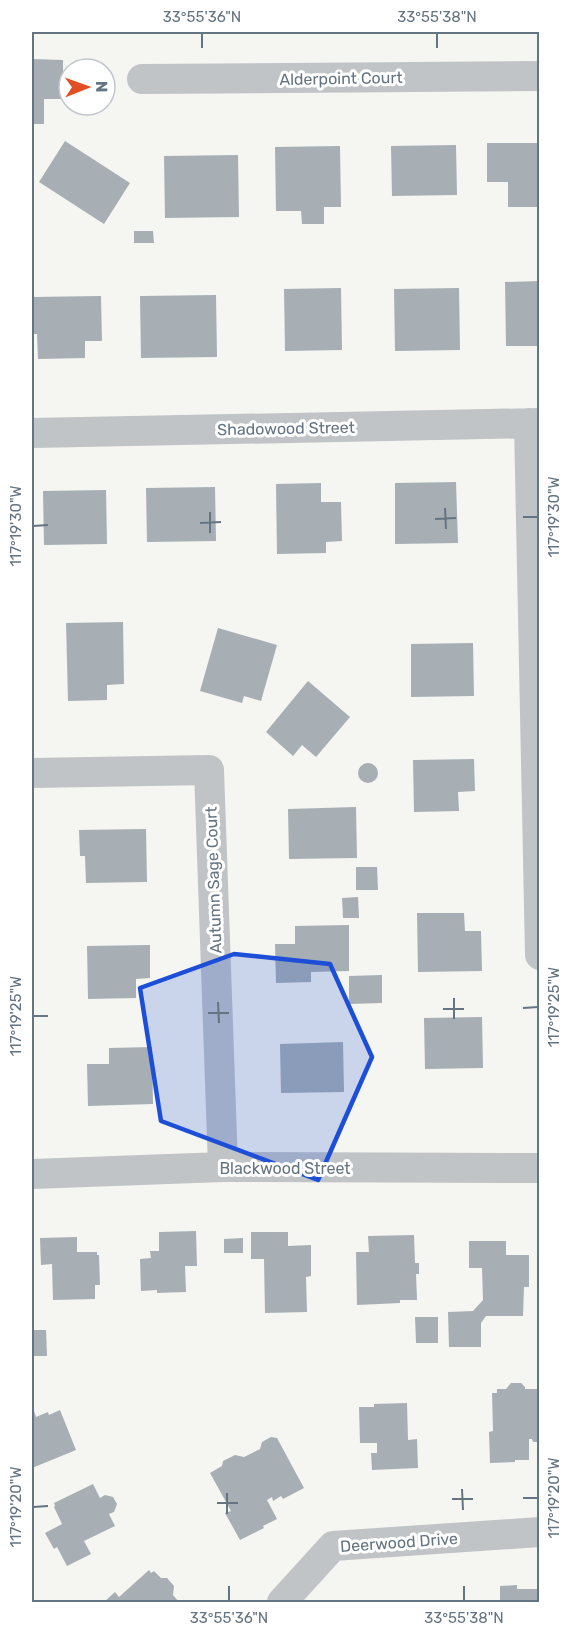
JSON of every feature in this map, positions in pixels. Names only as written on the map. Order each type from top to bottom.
[{"type":"street","name":"Alderpoint Court","points":[[142,80],[540,76]]},
{"type":"street","name":"Shadowood Street","points":[[32,433],[534,423]]},
{"type":"street","points":[[534,423],[540,955]]},
{"type":"street","name":"Autumn Sage Court","points":[[32,773],[208,770],[223,1167]]},
{"type":"street","name":"Blackwood Street","points":[[32,1174],[223,1167],[540,1167]]},
{"type":"street","name":"Deerwood Drive","points":[[282,1602],[333,1546],[540,1532]]},
{"type":"highlighted area","points":[[234,954],[330,964],[372,1057],[318,1180],[161,1121],[140,988]]},
{"type":"building","points":[[32,59],[57,60],[57,99],[44,99],[44,124],[32,124]]},
{"type":"building","points":[[65,141],[130,183],[104,224],[39,182]]},
{"type":"building","points":[[487,143],[540,143],[540,207],[508,207],[508,182],[487,182]]},
{"type":"building","points":[[456,145],[457,195],[392,196],[391,146]]},
{"type":"building","points":[[340,146],[341,207],[324,207],[324,224],[302,224],[301,211],[276,211],[275,147]]},
{"type":"building","points":[[238,155],[239,217],[165,218],[164,156]]},
{"type":"building","points":[[134,231],[153,231],[154,243],[134,243]]},
{"type":"building","points":[[540,281],[540,346],[506,346],[505,282]]},
{"type":"building","points":[[341,288],[342,350],[285,351],[284,289]]},
{"type":"building","points":[[459,288],[460,350],[395,351],[394,289]]},
{"type":"building","points":[[216,295],[217,357],[141,358],[140,296]]},
{"type":"building","points":[[101,296],[102,341],[85,341],[85,358],[38,359],[37,334],[32,334],[32,297]]},
{"type":"building","points":[[456,482],[458,543],[395,544],[395,483]]},
{"type":"building","points":[[321,483],[321,502],[341,502],[342,541],[326,542],[326,553],[277,554],[276,484]]},
{"type":"building","points":[[215,487],[216,541],[147,542],[146,488]]},
{"type":"building","points":[[106,490],[107,544],[44,545],[43,491]]},
{"type":"building","points":[[123,622],[124,684],[107,685],[107,700],[68,701],[66,623]]},
{"type":"building","points":[[218,628],[277,645],[261,701],[244,696],[242,703],[200,691]]},
{"type":"building","points":[[473,643],[474,696],[411,697],[411,644]]},
{"type":"building","points":[[308,681],[350,717],[316,757],[302,745],[293,756],[266,732]]},
{"type":"building","points":[[474,759],[475,791],[458,792],[459,811],[414,812],[413,760]]},
{"type":"building","points":[[368,763],[375,766],[378,773],[375,780],[368,783],[361,780],[358,773],[361,766]]},
{"type":"building","points":[[356,807],[357,858],[289,859],[288,809]]},
{"type":"building","points":[[146,829],[147,882],[86,883],[85,856],[80,856],[79,830]]},
{"type":"building","points":[[356,867],[377,867],[378,890],[356,890]]},
{"type":"building","points":[[358,897],[359,918],[343,918],[342,898]]},
{"type":"building","points":[[417,913],[464,913],[465,931],[481,931],[482,971],[418,972]]},
{"type":"building","points":[[349,925],[349,971],[311,972],[311,982],[276,983],[275,944],[295,944],[295,926]]},
{"type":"building","points":[[150,945],[150,978],[136,979],[136,998],[88,999],[87,946]]},
{"type":"building","points":[[382,975],[382,1003],[349,1004],[349,976]]},
{"type":"building","points":[[482,1017],[483,1068],[425,1069],[424,1018]]},
{"type":"building","points":[[343,1042],[344,1092],[281,1093],[280,1044]]},
{"type":"building","points":[[152,1047],[153,1104],[88,1106],[87,1064],[109,1064],[109,1048]]},
{"type":"building","points":[[196,1231],[197,1266],[185,1266],[186,1292],[141,1291],[140,1259],[151,1258],[150,1251],[159,1251],[159,1232]]},
{"type":"building","points":[[251,1232],[288,1232],[288,1246],[311,1245],[311,1276],[306,1277],[307,1312],[265,1313],[264,1259],[251,1259]]},
{"type":"building","points":[[414,1235],[415,1263],[419,1263],[419,1274],[416,1274],[417,1300],[357,1305],[356,1252],[369,1252],[368,1236]]},
{"type":"building","points":[[77,1237],[77,1252],[97,1252],[99,1255],[100,1285],[95,1285],[95,1299],[53,1300],[52,1264],[41,1265],[40,1238]]},
{"type":"building","points":[[243,1238],[243,1253],[224,1253],[224,1239]]},
{"type":"building","points":[[469,1241],[506,1241],[506,1255],[529,1255],[529,1287],[524,1287],[523,1316],[486,1316],[481,1323],[481,1347],[449,1347],[448,1312],[473,1311],[483,1300],[482,1268],[469,1268]]},
{"type":"building","points":[[415,1317],[438,1317],[438,1343],[416,1343]]},
{"type":"building","points":[[32,1330],[46,1330],[47,1356],[32,1356]]},
{"type":"building","points":[[511,1383],[521,1383],[525,1389],[540,1389],[540,1442],[533,1442],[529,1439],[529,1460],[490,1463],[489,1432],[493,1431],[492,1393],[497,1393],[497,1389],[506,1389]]},
{"type":"building","points":[[407,1403],[408,1440],[417,1439],[418,1468],[372,1470],[371,1453],[377,1453],[377,1443],[360,1443],[359,1407]]},
{"type":"building","points":[[60,1410],[76,1450],[32,1468],[32,1411],[36,1417]]},
{"type":"building","points":[[271,1437],[277,1438],[304,1488],[283,1499],[281,1496],[273,1501],[272,1497],[267,1500],[277,1519],[240,1540],[225,1513],[231,1511],[210,1473],[222,1466],[223,1461],[235,1455],[244,1457],[260,1449],[262,1442]]},
{"type":"building","points":[[93,1484],[100,1498],[105,1495],[113,1497],[117,1504],[114,1512],[109,1514],[115,1526],[84,1541],[91,1554],[67,1566],[57,1547],[54,1549],[45,1533],[62,1524],[54,1503]]},
{"type":"building","points":[[149,1570],[151,1573],[154,1571],[161,1578],[167,1578],[174,1586],[173,1595],[179,1602],[104,1602],[115,1592],[119,1597]]},
{"type":"building","points":[[517,1585],[517,1589],[539,1589],[540,1602],[500,1602],[500,1586]]}]
